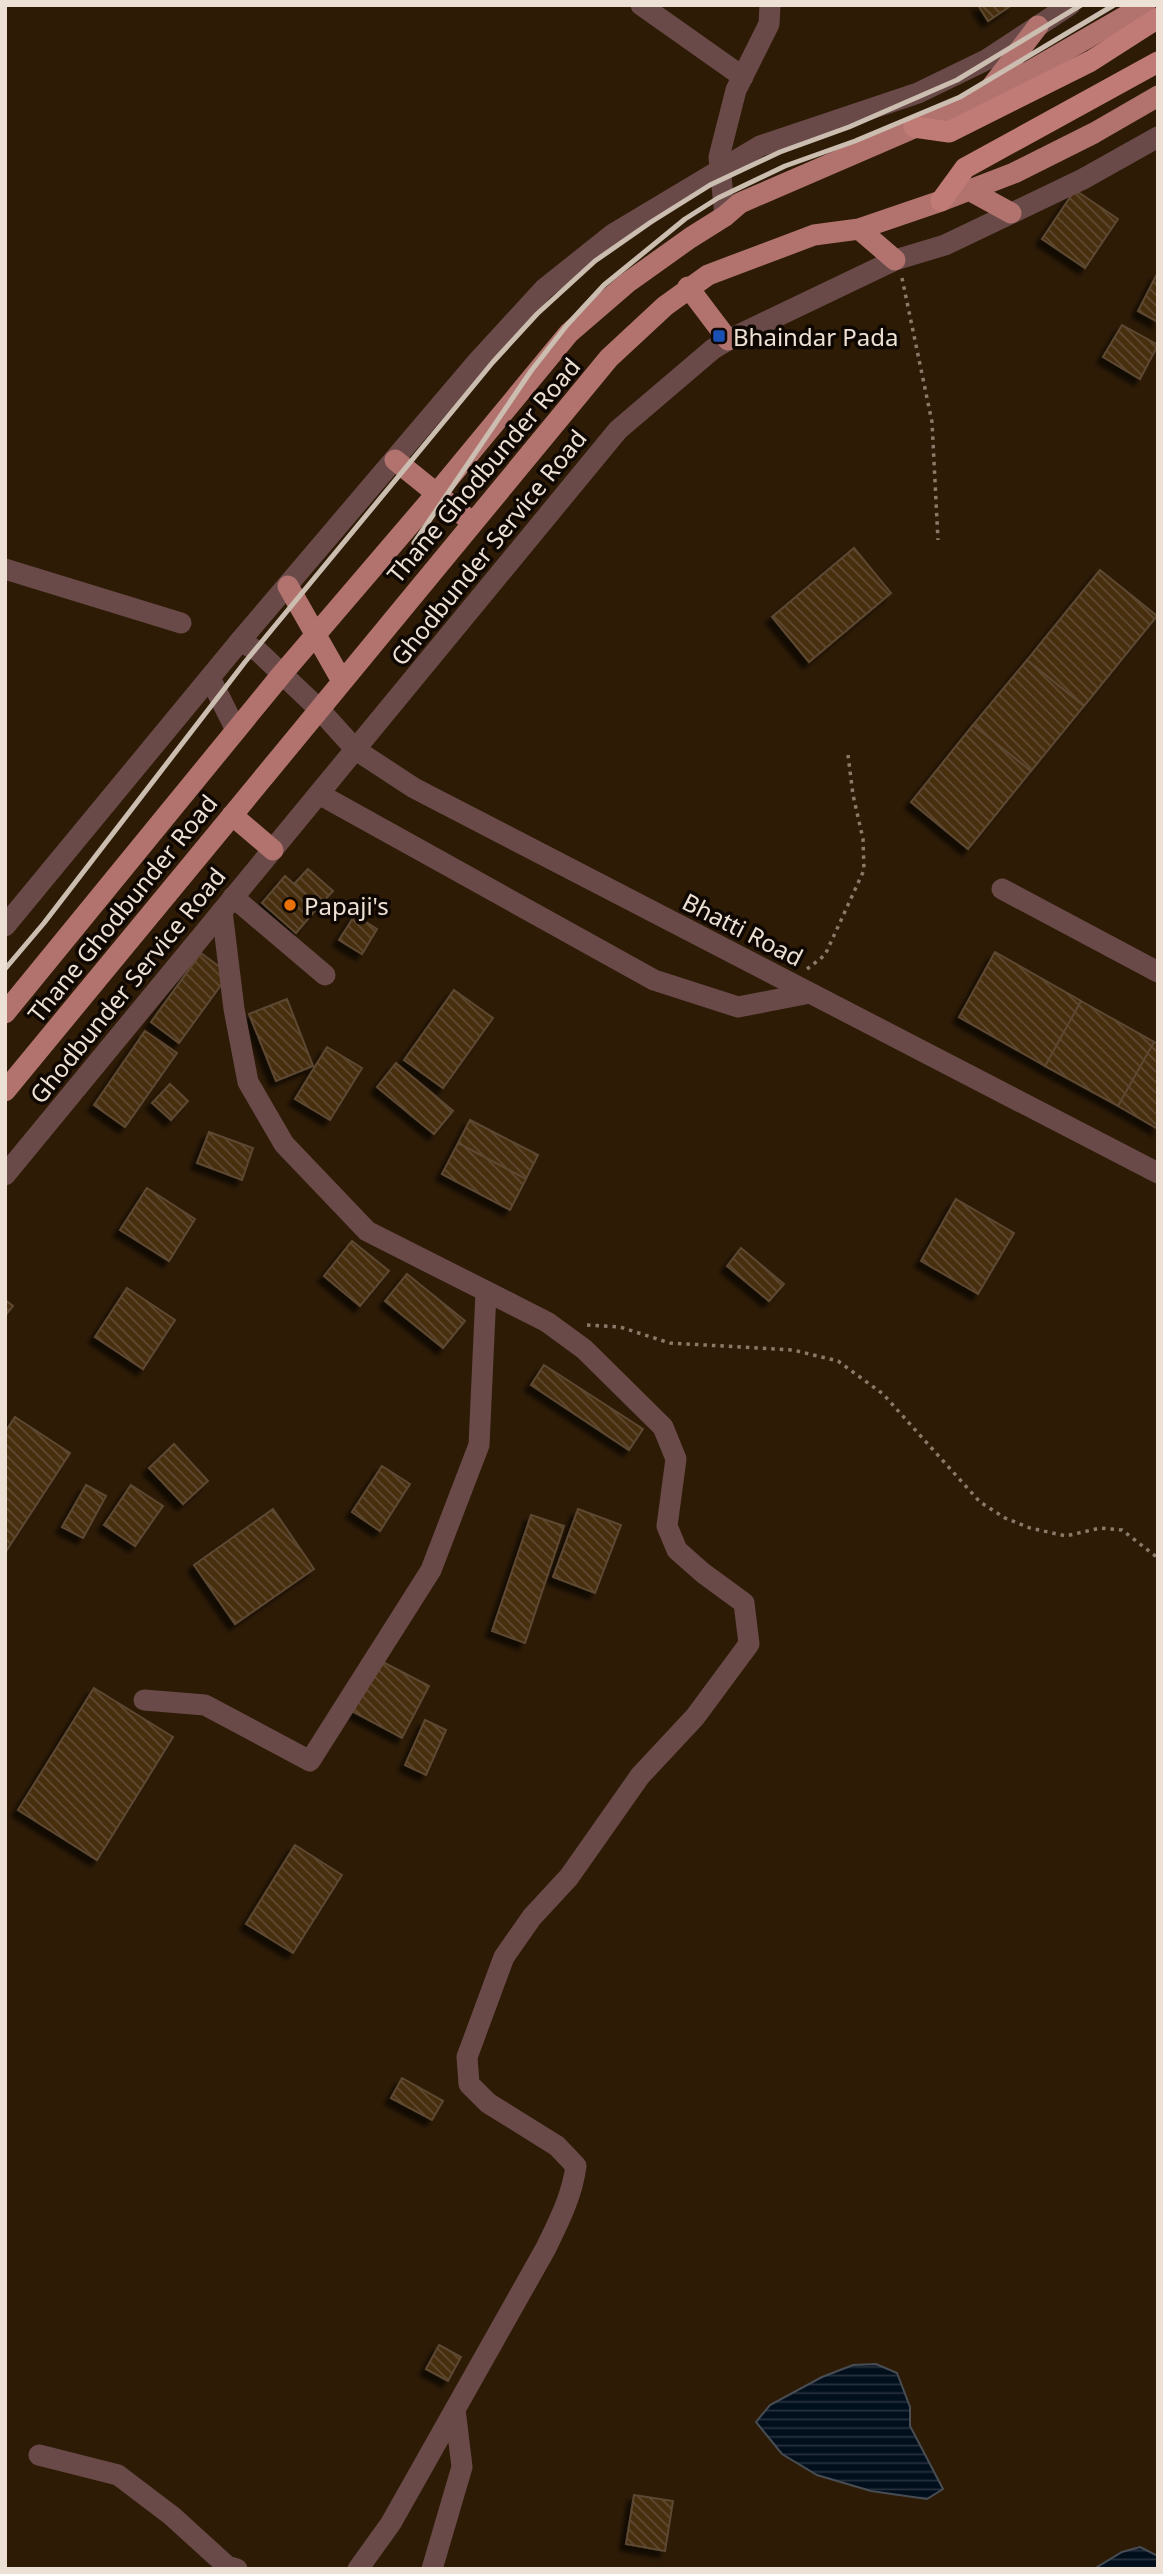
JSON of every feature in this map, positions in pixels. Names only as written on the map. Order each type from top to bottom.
[{"type":"highway","points":[[914,127],[949,132],[1091,61],[1158,18]]},
{"type":"highway","points":[[941,201],[965,168],[1158,62]]},
{"type":"main road","name":"Thane Ghodbunder Road","points":[[5,1013],[282,674],[569,333],[627,283],[740,204],[984,98],[1145,5]]},
{"type":"main road","points":[[984,98],[1038,26]]},
{"type":"main road","name":"Thane Ghodbunder Road","points":[[5,1091],[609,358],[688,287],[708,275],[814,235],[859,229],[1014,173],[1094,133],[1158,96]]},
{"type":"main road","points":[[969,190],[1012,213]]},
{"type":"main road","points":[[859,229],[895,260]]},
{"type":"main road","points":[[688,287],[728,340]]},
{"type":"main road","points":[[395,460],[473,523]]},
{"type":"main road","points":[[288,586],[342,681]]},
{"type":"main road","points":[[232,815],[272,850]]},
{"type":"street","points":[[642,5],[743,77]]},
{"type":"street","points":[[725,216],[719,157],[736,90],[769,24],[770,5]]},
{"type":"street","points":[[5,926],[240,641],[477,362],[544,289],[613,234],[760,146],[918,93],[986,60],[1070,5]]},
{"type":"street","name":"Ghodbunder Service Road","points":[[5,1175],[618,430],[713,349],[728,340],[895,260],[946,245],[1083,178],[1158,137]]},
{"type":"street","points":[[5,569],[181,623]]},
{"type":"street","name":"Bhatti Road","points":[[240,641],[259,652],[319,709],[356,750],[414,788],[1158,1173]]},
{"type":"street","points":[[209,678],[236,730]]},
{"type":"street","points":[[318,794],[654,980],[738,1007],[810,993]]},
{"type":"street","points":[[1002,889],[1158,972]]},
{"type":"street","points":[[227,904],[325,975]]},
{"type":"street","points":[[227,904],[234,1009],[248,1082],[284,1144],[367,1231],[547,1322],[584,1349],[663,1427],[676,1459],[667,1526],[677,1550],[703,1573],[744,1602],[749,1644],[695,1717],[640,1776],[569,1877],[532,1917],[504,1957],[467,2057],[469,2084],[488,2103],[557,2146],[576,2166],[573,2184],[565,2209],[546,2248],[391,2523],[358,2569]]},
{"type":"street","points":[[144,1700],[205,1705],[310,1761],[431,1570],[480,1445],[486,1292]]},
{"type":"street","points":[[432,2569],[462,2467],[455,2409]]},
{"type":"street","points":[[38,2455],[118,2475],[172,2516],[227,2566],[237,2569]]},
{"type":"path","points":[[895,260],[905,286],[932,422],[938,540]]},
{"type":"path","points":[[790,983],[825,955],[864,870],[863,839],[853,795],[848,755]]},
{"type":"path","points":[[560,1332],[586,1325],[620,1327],[670,1343],[793,1350],[838,1361],[883,1394],[980,1502],[1005,1518],[1030,1528],[1066,1536],[1100,1528],[1122,1530],[1158,1558]]},
{"type":"water","points":[[876,2364],[897,2373],[910,2407],[910,2426],[943,2489],[927,2499],[871,2491],[817,2475],[782,2454],[756,2422],[770,2405],[822,2377],[853,2365]]},
{"type":"water","points":[[1140,2547],[1158,2556],[1158,2569],[1094,2569],[1122,2552]]},
{"type":"building","points":[[978,5],[1012,5],[988,21]]},
{"type":"building","points":[[1075,190],[1118,219],[1085,268],[1042,239]]},
{"type":"building","points":[[1158,274],[1158,322],[1138,311]]},
{"type":"building","points":[[1122,325],[1158,345],[1140,379],[1103,357]]},
{"type":"building","points":[[854,548],[891,593],[809,662],[772,617]]},
{"type":"building","points":[[1100,570],[1157,616],[1084,706],[1027,660]]},
{"type":"building","points":[[1027,660],[1084,706],[1031,771],[973,725]]},
{"type":"building","points":[[973,725],[1031,771],[968,849],[911,802]]},
{"type":"building","points":[[308,869],[333,891],[319,906],[294,884]]},
{"type":"building","name":"Papaji's","points":[[285,876],[319,906],[296,933],[262,903]]},
{"type":"building","points":[[355,915],[377,929],[362,954],[339,940]]},
{"type":"building","points":[[995,952],[1081,1001],[1045,1066],[959,1017]]},
{"type":"building","points":[[201,953],[229,974],[179,1043],[151,1022]]},
{"type":"building","points":[[454,990],[493,1018],[443,1088],[404,1060]]},
{"type":"building","points":[[287,999],[313,1066],[276,1081],[249,1014]]},
{"type":"building","points":[[1081,1001],[1154,1042],[1118,1106],[1045,1066]]},
{"type":"building","points":[[145,1031],[177,1053],[125,1127],[94,1105]]},
{"type":"building","points":[[1154,1042],[1158,1044],[1158,1129],[1118,1106]]},
{"type":"building","points":[[327,1047],[362,1068],[330,1120],[295,1099]]},
{"type":"building","points":[[396,1063],[453,1111],[434,1134],[377,1087]]},
{"type":"building","points":[[170,1084],[188,1101],[171,1120],[152,1103]]},
{"type":"building","points":[[470,1120],[538,1155],[526,1179],[458,1143]]},
{"type":"building","points":[[209,1132],[253,1148],[242,1180],[197,1163]]},
{"type":"building","points":[[458,1143],[526,1179],[510,1210],[442,1174]]},
{"type":"building","points":[[147,1188],[195,1219],[169,1261],[120,1230]]},
{"type":"building","points":[[956,1199],[1014,1233],[978,1294],[921,1261]]},
{"type":"building","points":[[352,1241],[389,1271],[360,1306],[324,1276]]},
{"type":"building","points":[[741,1248],[784,1284],[769,1301],[727,1266]]},
{"type":"building","points":[[407,1274],[465,1321],[443,1348],[385,1301]]},
{"type":"building","points":[[127,1288],[175,1320],[143,1369],[95,1337]]},
{"type":"building","points":[[5,1300],[13,1306],[5,1316]]},
{"type":"building","points":[[544,1365],[643,1429],[629,1450],[531,1385]]},
{"type":"building","points":[[15,1417],[70,1453],[5,1553],[5,1432]]},
{"type":"building","points":[[174,1444],[208,1481],[183,1504],[149,1468]]},
{"type":"building","points":[[382,1466],[410,1484],[380,1531],[352,1512]]},
{"type":"building","points":[[86,1485],[106,1496],[83,1538],[62,1527]]},
{"type":"building","points":[[131,1485],[163,1506],[135,1546],[104,1525]]},
{"type":"building","points":[[273,1509],[314,1569],[235,1624],[194,1565]]},
{"type":"building","points":[[578,1509],[621,1525],[595,1593],[553,1577]]},
{"type":"building","points":[[531,1515],[564,1526],[525,1643],[492,1631]]},
{"type":"building","points":[[379,1660],[429,1686],[402,1738],[352,1711]]},
{"type":"building","points":[[94,1688],[173,1737],[97,1860],[18,1810]]},
{"type":"building","points":[[425,1720],[446,1730],[426,1775],[405,1765]]},
{"type":"building","points":[[295,1845],[342,1875],[293,1953],[246,1924]]},
{"type":"building","points":[[402,2078],[443,2101],[432,2120],[391,2098]]},
{"type":"building","points":[[439,2345],[461,2357],[448,2381],[426,2369]]},
{"type":"building","points":[[634,2495],[673,2501],[665,2551],[626,2544]]},
{"type":"railway","points":[[5,969],[44,923],[245,662],[493,362],[537,314],[595,261],[710,185],[780,152],[849,127],[957,80],[1081,5]]},
{"type":"railway","points":[[414,543],[531,371],[567,325],[604,285],[685,219],[718,198],[785,166],[855,141],[960,97],[1114,5]]},
{"type":"place","name":"Bhaindar Pada","points":[[719,336]]},
{"type":"place","name":"Papaji's","points":[[290,905]]}]
